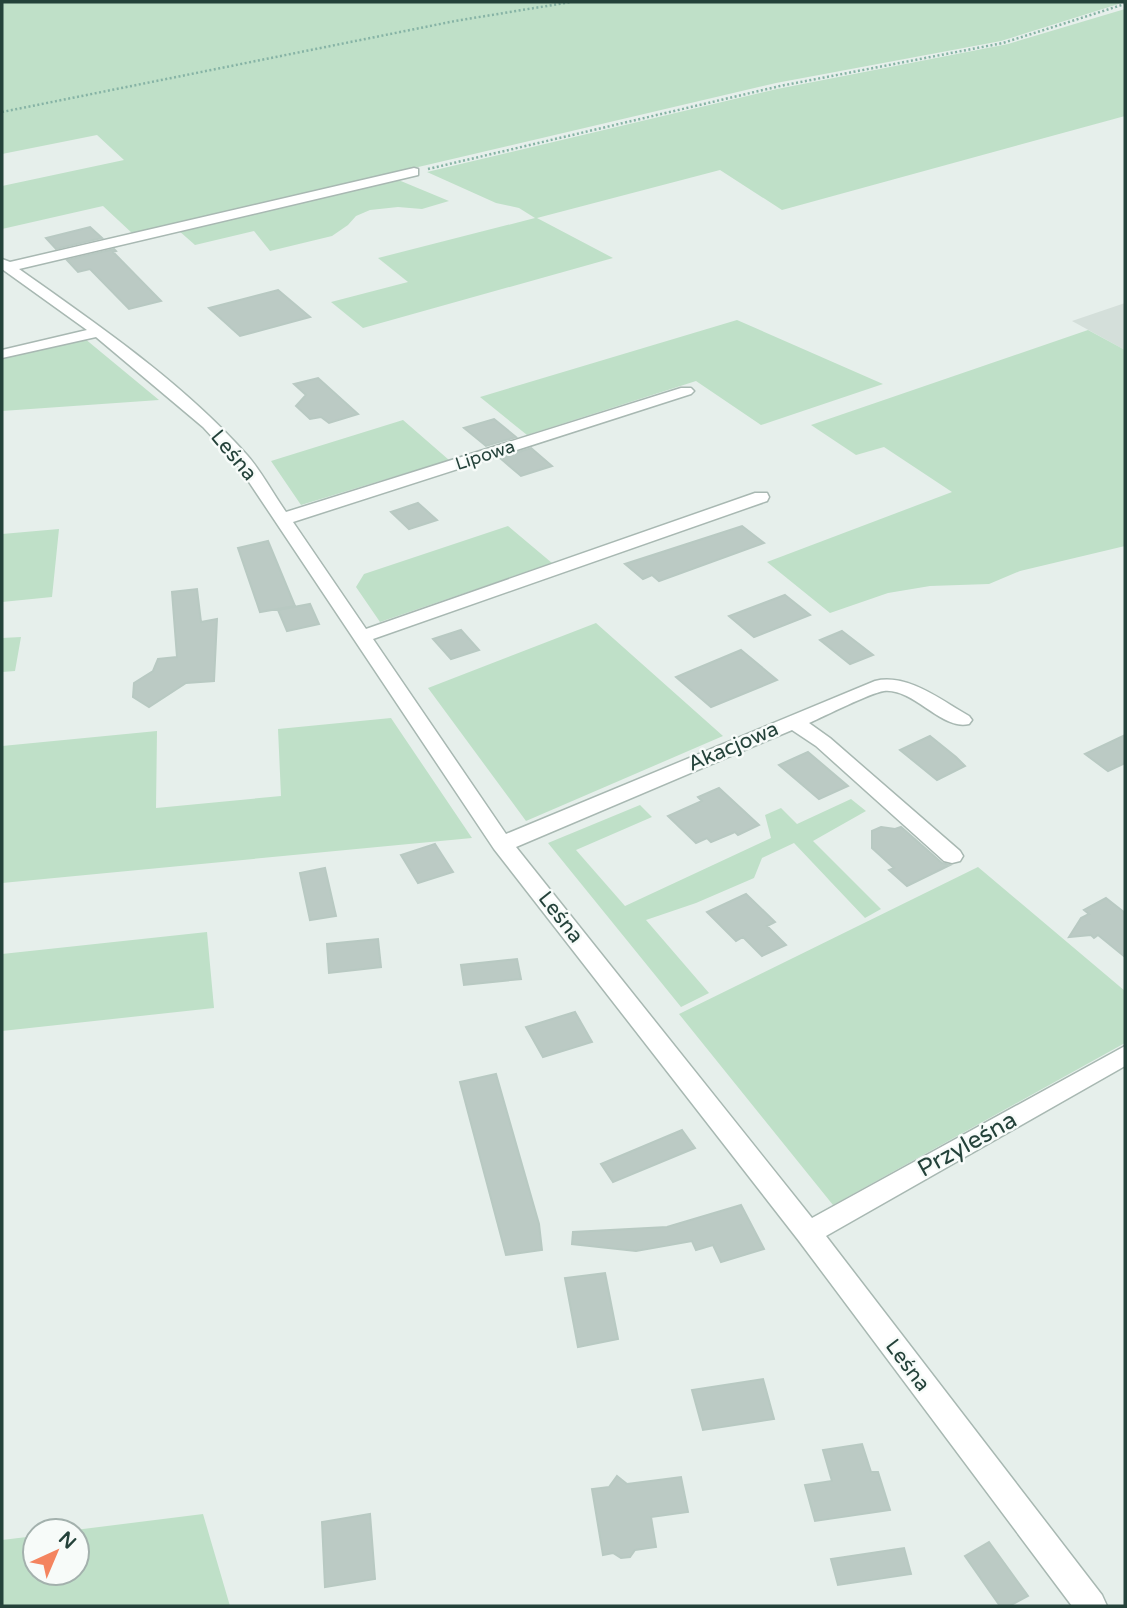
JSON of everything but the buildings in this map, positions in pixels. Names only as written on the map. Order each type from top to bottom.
[{"type":"street","points":[[5,265],[414,172]]},
{"type":"street","name":"Leśna","points":[[5,265],[99,332],[226,441],[283,519],[502,844],[808,1233],[1091,1606]]},
{"type":"street","points":[[2,354],[99,332]]},
{"type":"street","name":"Lipowa","points":[[283,519],[686,391]]},
{"type":"street","points":[[362,637],[761,497]]},
{"type":"street","name":"Akacjowa","points":[[502,844],[882,685],[905,688],[962,720]]},
{"type":"street","points":[[792,721],[823,742],[952,856]]},
{"type":"street","name":"Przyleśna","points":[[808,1233],[1125,1055]]},
{"type":"path","points":[[2,112],[455,21],[571,2]]},
{"type":"path","points":[[414,172],[780,86],[1003,43],[1125,4]]},
{"type":"shaded area","points":[[1125,303],[1125,350],[1072,321]]},
{"type":"green space","points":[[2,2],[1125,2],[1001,41],[776,83],[133,234],[103,206],[2,229],[2,186],[124,160],[97,135],[2,154]]},
{"type":"green space","points":[[1125,9],[1125,116],[782,210],[720,170],[537,218],[613,258],[363,328],[331,302],[408,282],[378,258],[535,218],[519,208],[496,203],[427,172],[777,89],[1008,44]]},
{"type":"green space","points":[[396,179],[449,201],[422,209],[398,207],[370,210],[356,216],[332,236],[270,251],[254,231],[195,245],[178,230]]},
{"type":"green space","points":[[737,320],[883,384],[761,425],[696,381],[527,435],[480,397]]},
{"type":"green space","points":[[1088,330],[1125,350],[1125,546],[1020,571],[989,584],[930,586],[888,593],[830,613],[767,562],[952,492],[884,447],[856,455],[811,425]]},
{"type":"green space","points":[[84,338],[159,400],[2,411],[2,358]]},
{"type":"green space","points":[[403,420],[449,460],[301,505],[271,461]]},
{"type":"green space","points":[[508,526],[552,563],[380,622],[356,587],[364,574]]},
{"type":"green space","points":[[59,529],[52,597],[2,602],[2,534]]},
{"type":"green space","points":[[596,623],[723,736],[526,821],[428,688]]},
{"type":"green space","points":[[21,637],[15,671],[2,672],[2,638]]},
{"type":"green space","points":[[391,718],[472,838],[2,883],[2,746],[157,731],[156,808],[281,796],[278,729]]},
{"type":"green space","points":[[851,799],[866,811],[813,841],[881,909],[865,918],[794,843],[762,858],[754,878],[696,903],[646,920],[709,993],[681,1007],[548,843],[640,805],[652,817],[576,850],[625,906],[771,838],[765,815],[781,808],[797,824]]},
{"type":"green space","points":[[978,867],[1125,991],[1125,1043],[833,1205],[679,1014]]},
{"type":"green space","points":[[207,932],[214,1008],[2,1031],[2,954]]},
{"type":"green space","points":[[203,1514],[230,1606],[2,1606],[2,1540],[21,1538],[21,1587],[91,1587],[91,1528]]}]
